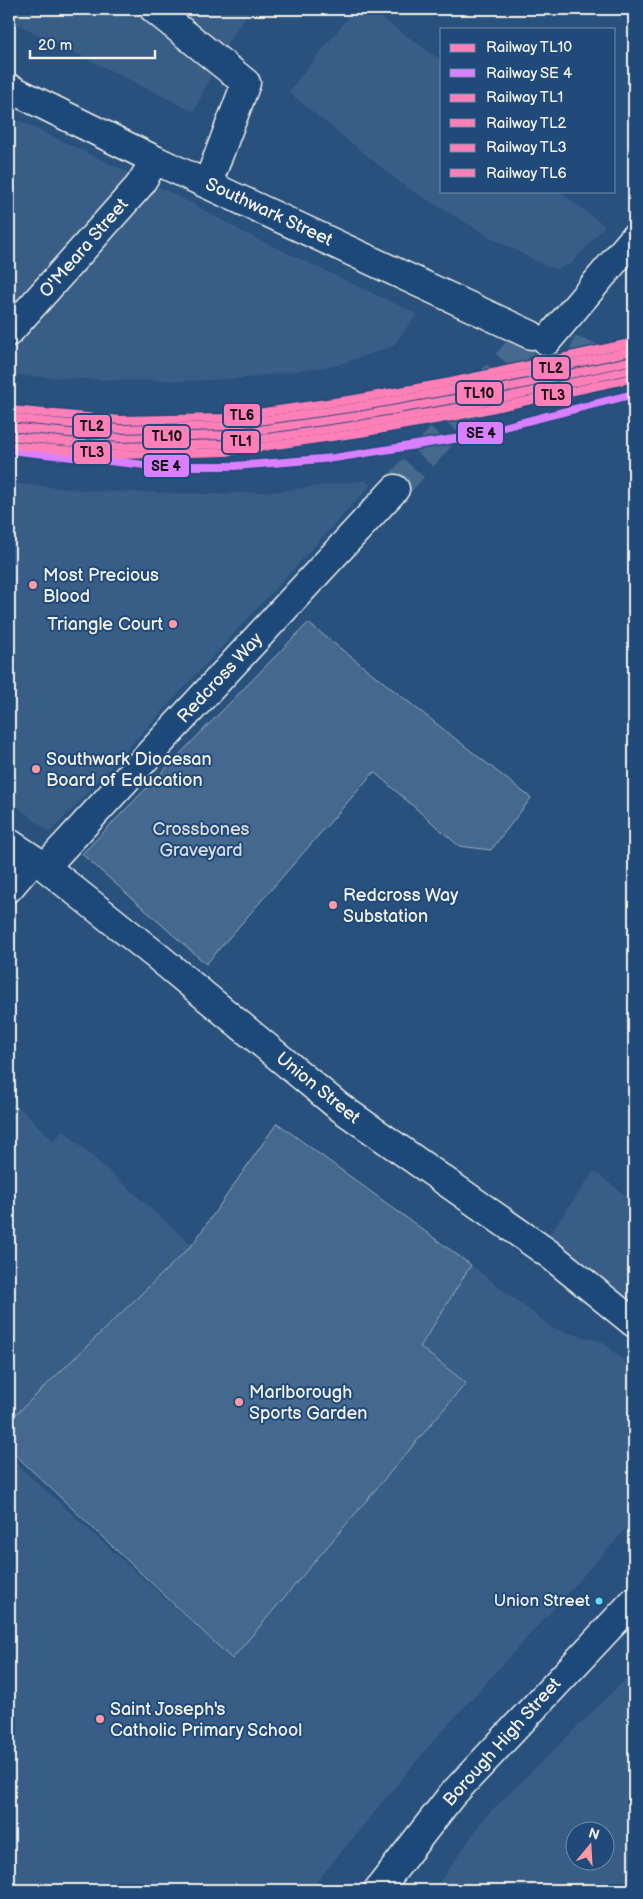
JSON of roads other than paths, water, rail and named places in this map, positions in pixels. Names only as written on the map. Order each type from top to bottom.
[{"type":"street","points":[[154,9],[246,83],[208,183]]},
{"type":"street","name":"Southwark Street","points":[[9,88],[155,160],[539,338],[634,238]]},
{"type":"street","name":"O'Meara Street","points":[[9,332],[139,186],[155,160]]},
{"type":"street","name":"Redcross Way","points":[[9,888],[39,863],[395,489]]},
{"type":"street","name":"Union Street","points":[[9,844],[39,863],[338,1106],[549,1254],[634,1323]]},
{"type":"street","name":"Borough High Street","points":[[378,1890],[451,1796],[634,1601]]},
{"type":"tunnel","points":[[395,489],[531,335]]},
{"type":"tunnel","points":[[531,335],[634,373]]},
{"type":"rail line","name":"TL6","points":[[11,410],[121,420],[223,418],[355,399],[451,382],[630,343]]},
{"type":"rail line","name":"TL2","points":[[10,418],[120,429],[223,426],[357,407],[452,390],[632,351]]},
{"type":"rail line","name":"TL10","points":[[9,427],[120,438],[224,435],[358,416],[454,399],[634,360]]},
{"type":"rail line","name":"TL1","points":[[9,436],[119,447],[225,444],[359,425],[456,408],[634,369]]},
{"type":"rail line","name":"TL3","points":[[9,445],[118,455],[226,452],[360,433],[457,416],[634,378]]},
{"type":"place","name":"Most Precious Blood","points":[[33,585]]},
{"type":"place","name":"Triangle Court","points":[[173,624]]},
{"type":"place","name":"Southwark Diocesan Board of Education","points":[[36,769]]},
{"type":"place","name":"Redcross Way Substation","points":[[333,905]]},
{"type":"place","name":"Marlborough Sports Garden","points":[[239,1402]]},
{"type":"place","name":"Union Street","points":[[599,1601]]},
{"type":"place","name":"Saint Joseph's Catholic Primary School","points":[[100,1719]]},
{"type":"park label","name":"Crossbones Graveyard","points":[[201,840]]}]
